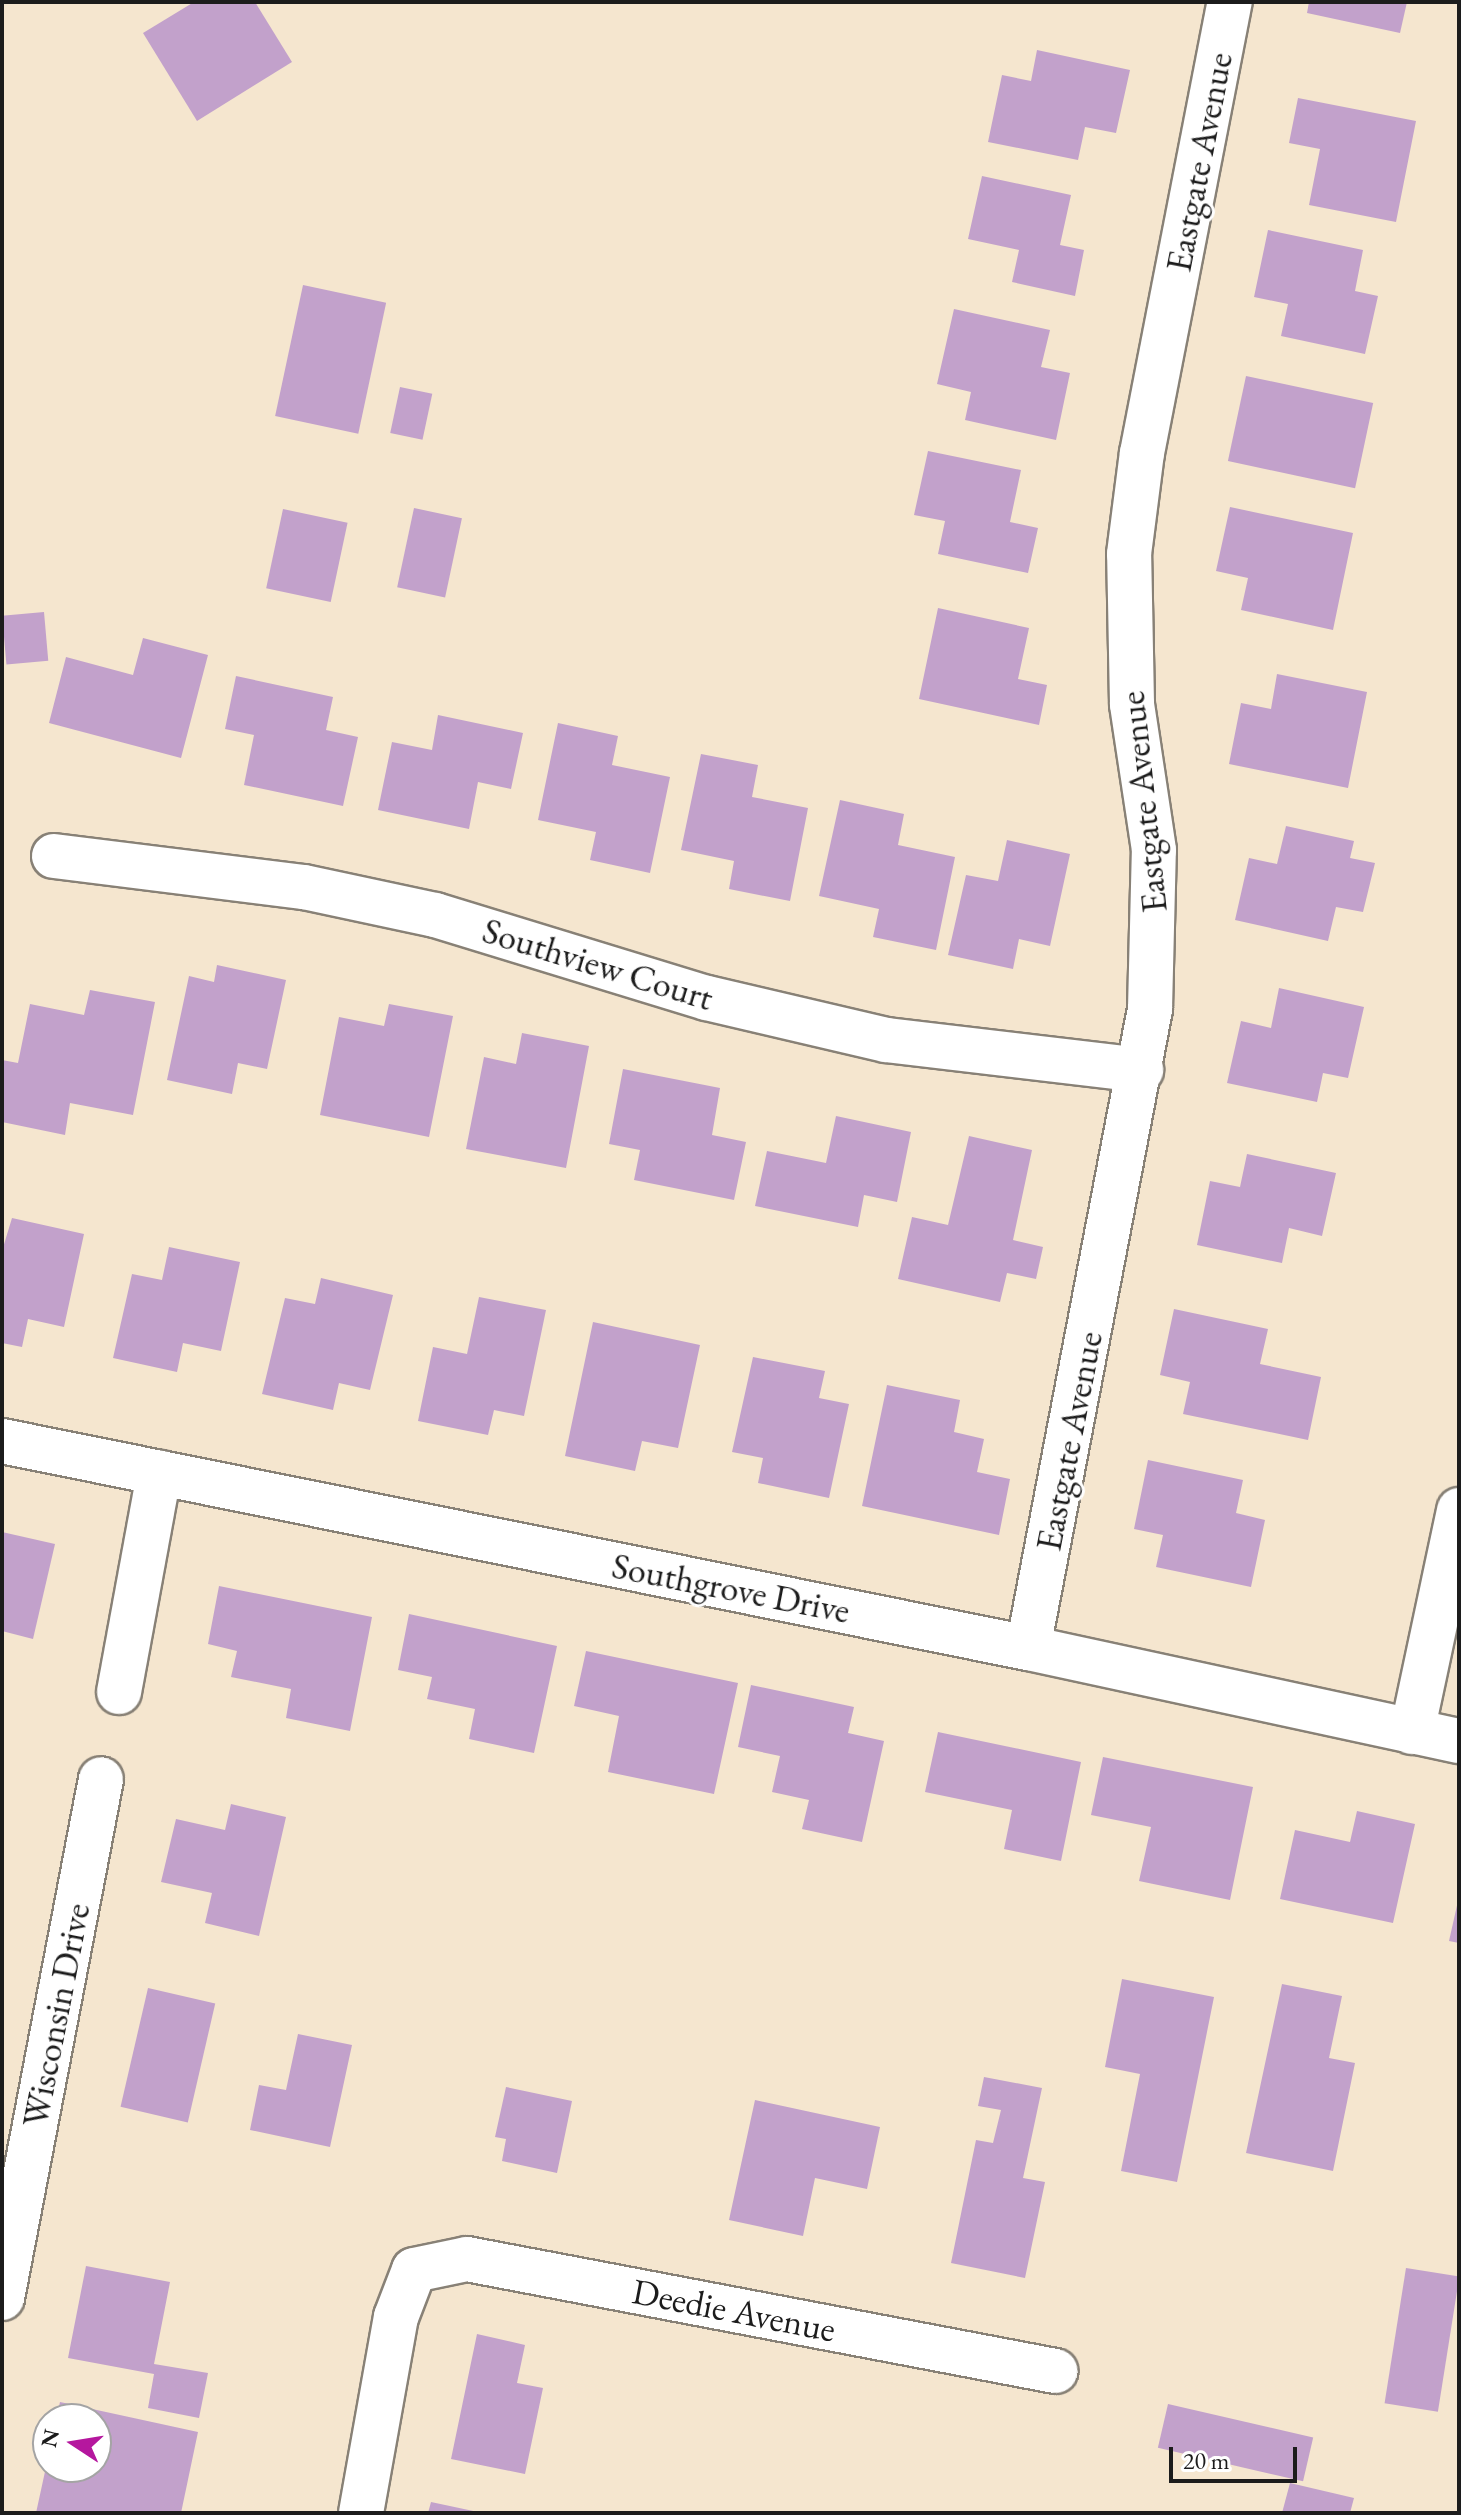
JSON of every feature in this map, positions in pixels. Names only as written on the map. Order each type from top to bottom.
[{"type":"street","name":"Eastgate Avenue","points":[[1028,1648],[1141,1070],[1156,902],[1149,800],[1132,704],[1129,554],[1142,453],[1230,2]]},
{"type":"street","name":"Southview Court","points":[[54,856],[304,887],[435,915],[707,998],[886,1040],[1141,1070]]},
{"type":"street","name":"Southgrove Drive","points":[[2,1441],[1028,1648],[1459,1741]]},
{"type":"street","points":[[119,1692],[159,1473]]},
{"type":"street","points":[[1412,1732],[1459,1510]]},
{"type":"street","name":"Wisconsin Drive","points":[[2,2298],[101,1779]]},
{"type":"street","name":"Deedie Avenue","points":[[361,2513],[396,2317],[414,2270],[467,2259],[1055,2371]]},
{"type":"building","points":[[194,2],[255,2],[292,62],[197,121],[143,33]]},
{"type":"building","points":[[1309,2],[1407,2],[1400,33],[1307,13]]},
{"type":"building","points":[[1037,50],[1130,70],[1116,133],[1085,127],[1078,160],[988,142],[1002,75],[1031,81]]},
{"type":"building","points":[[1298,98],[1416,121],[1396,222],[1309,205],[1320,149],[1289,143]]},
{"type":"building","points":[[982,176],[1071,195],[1060,245],[1084,250],[1075,296],[1012,282],[1019,250],[968,239]]},
{"type":"building","points":[[1268,230],[1363,250],[1355,291],[1378,296],[1365,354],[1281,336],[1288,304],[1254,297]]},
{"type":"building","points":[[303,285],[386,303],[358,434],[275,416]]},
{"type":"building","points":[[954,309],[1050,330],[1041,367],[1070,373],[1056,440],[965,420],[971,392],[937,384]]},
{"type":"building","points":[[1246,376],[1373,403],[1355,488],[1228,461]]},
{"type":"building","points":[[400,387],[432,394],[423,440],[390,433]]},
{"type":"building","points":[[928,451],[1021,470],[1010,522],[1038,528],[1028,573],[938,554],[945,521],[914,515]]},
{"type":"building","points":[[1230,507],[1353,533],[1333,630],[1241,610],[1248,578],[1216,571]]},
{"type":"building","points":[[414,508],[462,518],[445,597],[397,587]]},
{"type":"building","points":[[283,509],[348,523],[331,602],[266,588]]},
{"type":"building","points":[[938,608],[1029,628],[1018,679],[1047,685],[1039,725],[919,699]]},
{"type":"building","points":[[44,612],[48,661],[6,664],[2,616]]},
{"type":"building","points":[[143,638],[208,655],[181,758],[49,723],[66,657],[133,675]]},
{"type":"building","points":[[1277,674],[1367,692],[1348,788],[1229,764],[1241,703],[1271,709]]},
{"type":"building","points":[[236,676],[333,697],[326,730],[358,737],[343,806],[244,785],[254,735],[225,729]]},
{"type":"building","points":[[438,715],[523,733],[511,789],[478,782],[469,829],[378,810],[392,742],[432,750]]},
{"type":"building","points":[[558,723],[618,736],[612,765],[670,777],[650,873],[590,860],[596,832],[538,820]]},
{"type":"building","points":[[701,754],[758,765],[752,797],[808,808],[790,901],[729,889],[734,861],[681,850]]},
{"type":"building","points":[[840,800],[904,814],[898,845],[955,857],[936,950],[873,937],[879,909],[819,896]]},
{"type":"building","points":[[1286,826],[1354,841],[1350,858],[1375,863],[1363,912],[1336,907],[1328,941],[1235,920],[1249,858],[1277,864]]},
{"type":"building","points":[[1007,840],[1070,854],[1050,946],[1019,939],[1013,969],[948,955],[966,875],[998,881]]},
{"type":"building","points":[[217,965],[286,980],[267,1069],[238,1063],[232,1094],[167,1080],[189,976],[214,982]]},
{"type":"building","points":[[1279,988],[1364,1007],[1348,1078],[1323,1073],[1317,1102],[1227,1083],[1241,1021],[1271,1028]]},
{"type":"building","points":[[90,990],[155,1002],[133,1115],[70,1103],[65,1135],[2,1122],[2,1060],[18,1063],[30,1004],[84,1015]]},
{"type":"building","points":[[389,1004],[453,1016],[429,1137],[320,1115],[339,1017],[384,1026]]},
{"type":"building","points":[[522,1033],[589,1046],[566,1168],[466,1149],[484,1057],[516,1064]]},
{"type":"building","points":[[623,1069],[720,1088],[712,1135],[746,1142],[734,1200],[634,1180],[640,1150],[609,1144]]},
{"type":"building","points":[[836,1116],[911,1132],[897,1202],[864,1195],[858,1227],[755,1206],[767,1151],[826,1163]]},
{"type":"building","points":[[969,1136],[1032,1150],[1013,1240],[1043,1247],[1036,1279],[1007,1273],[1000,1302],[898,1279],[912,1217],[948,1225]]},
{"type":"building","points":[[1247,1154],[1336,1173],[1322,1236],[1289,1228],[1282,1263],[1197,1245],[1210,1181],[1240,1187]]},
{"type":"building","points":[[12,1218],[84,1234],[64,1327],[28,1319],[22,1347],[2,1343],[2,1251]]},
{"type":"building","points":[[169,1247],[240,1262],[221,1351],[183,1343],[177,1372],[113,1358],[132,1274],[162,1280]]},
{"type":"building","points":[[321,1278],[393,1295],[370,1390],[339,1383],[333,1410],[262,1394],[285,1298],[315,1304]]},
{"type":"building","points":[[479,1297],[546,1310],[524,1416],[494,1410],[488,1435],[418,1421],[433,1347],[467,1354]]},
{"type":"building","points":[[1174,1309],[1268,1329],[1260,1364],[1321,1377],[1308,1440],[1183,1414],[1190,1382],[1160,1375]]},
{"type":"building","points":[[593,1322],[700,1345],[678,1448],[642,1441],[635,1471],[565,1456]]},
{"type":"building","points":[[753,1357],[825,1371],[819,1398],[849,1404],[829,1498],[758,1483],[763,1458],[732,1452]]},
{"type":"building","points":[[887,1385],[960,1400],[954,1432],[984,1439],[977,1472],[1010,1479],[999,1535],[862,1506]]},
{"type":"building","points":[[1148,1460],[1243,1480],[1236,1513],[1265,1520],[1251,1587],[1156,1567],[1163,1535],[1134,1529]]},
{"type":"building","points":[[2,1532],[55,1544],[33,1639],[2,1631]]},
{"type":"building","points":[[219,1586],[372,1617],[350,1731],[286,1718],[291,1689],[231,1677],[237,1651],[208,1644]]},
{"type":"building","points":[[409,1614],[557,1646],[534,1753],[469,1739],[475,1709],[427,1699],[432,1677],[398,1670]]},
{"type":"building","points":[[586,1651],[738,1683],[714,1794],[608,1772],[619,1716],[574,1706]]},
{"type":"building","points":[[751,1685],[854,1707],[848,1733],[884,1741],[862,1842],[802,1829],[809,1800],[772,1792],[780,1756],[738,1747]]},
{"type":"building","points":[[938,1732],[1081,1762],[1061,1861],[1004,1849],[1012,1810],[925,1792]]},
{"type":"building","points":[[1103,1757],[1253,1787],[1230,1900],[1139,1881],[1151,1827],[1091,1815]]},
{"type":"building","points":[[231,1804],[286,1817],[259,1936],[205,1923],[212,1893],[161,1882],[176,1819],[225,1830]]},
{"type":"building","points":[[1357,1811],[1415,1824],[1393,1923],[1280,1899],[1295,1830],[1350,1842]]},
{"type":"building","points":[[1459,1901],[1459,1943],[1449,1941]]},
{"type":"building","points":[[1122,1979],[1214,1997],[1177,2182],[1121,2171],[1140,2074],[1105,2067]]},
{"type":"building","points":[[1282,1984],[1342,1996],[1329,2058],[1355,2063],[1333,2171],[1246,2153]]},
{"type":"building","points":[[148,1988],[215,2004],[188,2122],[121,2107]]},
{"type":"building","points":[[298,2034],[352,2045],[330,2147],[250,2130],[259,2085],[286,2090]]},
{"type":"building","points":[[984,2077],[1042,2088],[1023,2178],[1045,2182],[1025,2278],[951,2263],[976,2140],[993,2143],[1001,2110],[978,2106]]},
{"type":"building","points":[[506,2087],[572,2101],[557,2173],[502,2161],[506,2139],[495,2137]]},
{"type":"building","points":[[755,2100],[880,2127],[867,2189],[815,2178],[803,2236],[729,2220]]},
{"type":"building","points":[[86,2266],[170,2282],[154,2364],[208,2373],[199,2418],[148,2408],[154,2374],[68,2358]]},
{"type":"building","points":[[1406,2268],[1459,2276],[1438,2412],[1385,2403]]},
{"type":"building","points":[[477,2334],[525,2345],[517,2383],[543,2388],[525,2474],[451,2459]]},
{"type":"building","points":[[1168,2404],[1313,2438],[1303,2481],[1158,2448]]},
{"type":"building","points":[[112,2413],[198,2432],[181,2513],[36,2513],[43,2483],[112,2483]]},
{"type":"building","points":[[1290,2483],[1354,2498],[1350,2513],[1282,2513]]},
{"type":"building","points":[[431,2502],[478,2512],[478,2513],[428,2513]]}]
